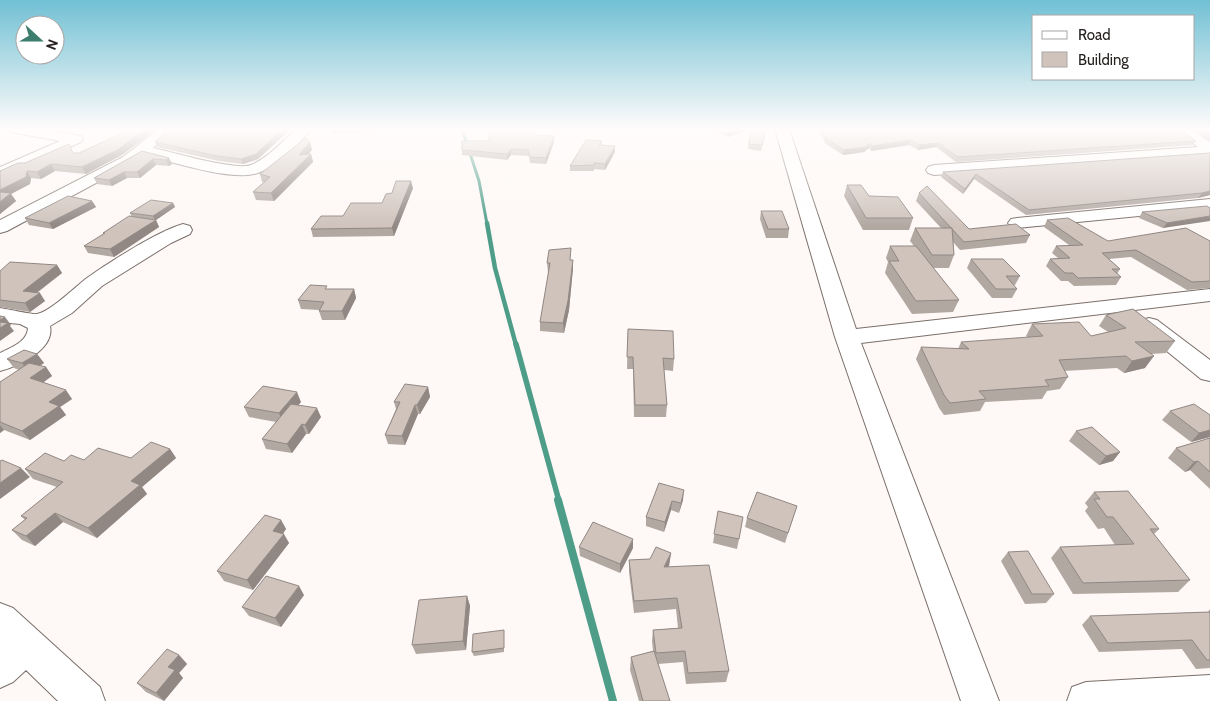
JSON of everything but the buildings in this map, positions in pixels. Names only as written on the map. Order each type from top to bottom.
[{"type":"street","points":[[0,173],[25,162]]},
{"type":"street","points":[[0,227],[125,162]]},
{"type":"street","points":[[198,162],[250,171],[265,162]]},
{"type":"street","points":[[797,162],[847,337],[980,701]]},
{"type":"street","points":[[934,170],[1048,162]]},
{"type":"street","points":[[1017,222],[1210,204]]},
{"type":"street","points":[[37,324],[64,308],[95,282],[116,268],[157,243],[184,230]]},
{"type":"street","points":[[847,337],[1210,295]]},
{"type":"street","points":[[1124,306],[1210,373]]},
{"type":"street","points":[[0,315],[31,320],[37,324],[39,335],[30,346],[0,363]]},
{"type":"street","points":[[0,620],[86,701]]},
{"type":"street","points":[[0,670],[26,645]]},
{"type":"street","points":[[1086,701],[1210,694]]},
{"type":"waterway","points":[[473,162],[479,181],[487,224]]},
{"type":"waterway","points":[[487,223],[495,268],[516,345]]},
{"type":"waterway","points":[[516,344],[559,501]]},
{"type":"waterway","points":[[558,500],[613,701]]}]
